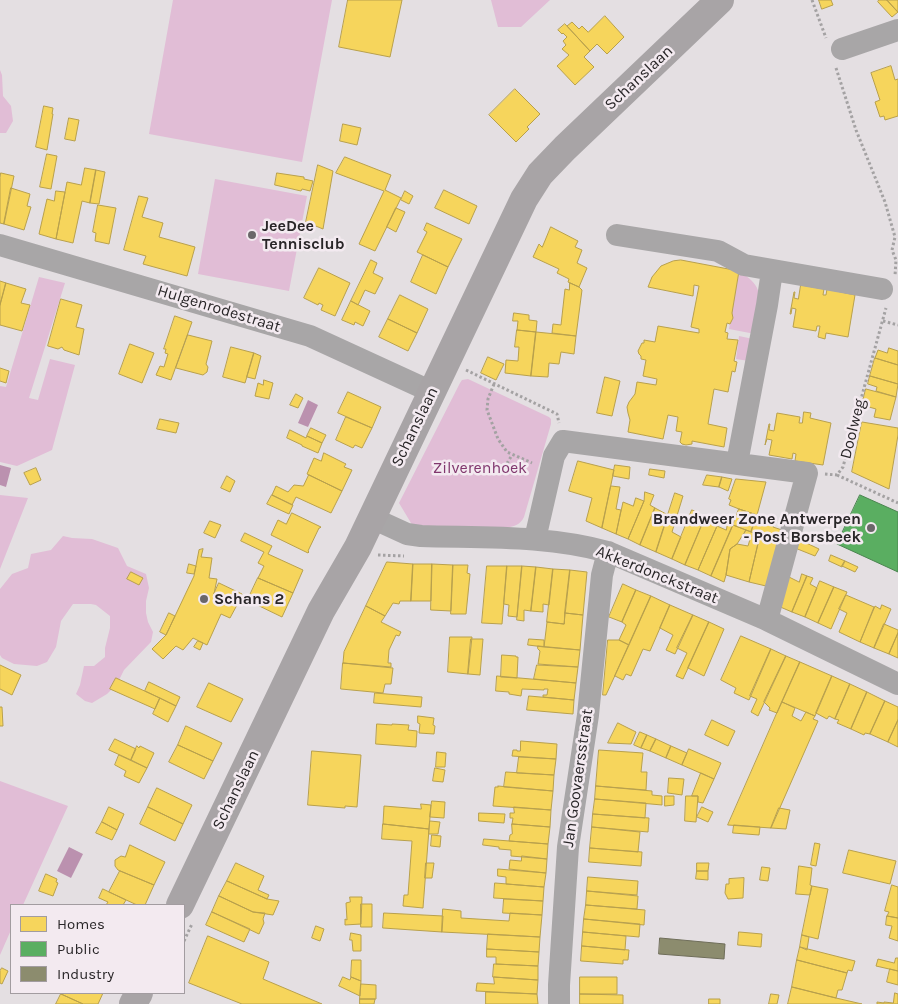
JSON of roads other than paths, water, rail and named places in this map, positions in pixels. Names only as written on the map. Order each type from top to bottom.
[{"type":"street","name":"Schanslaan","points":[[180,904],[321,611],[352,558],[372,518],[524,199],[535,181],[565,148],[720,0]]},
{"type":"street","points":[[842,49],[898,30]]},
{"type":"street","points":[[617,235],[718,250],[744,265],[882,290]]},
{"type":"street","name":"Hulgenrodestraat","points":[[0,244],[310,336],[432,392]]},
{"type":"street","points":[[737,463],[772,271]]},
{"type":"street","points":[[535,539],[554,456],[563,441],[807,473],[767,620]]},
{"type":"street","name":"Akkerdonckstraat","points":[[372,518],[407,534],[420,536],[535,539],[608,552],[767,620],[898,684]]},
{"type":"street","name":"Jan Goovaersstraat","points":[[559,1004],[568,847],[588,715],[602,575],[608,552]]},
{"type":"place","name":"JeeDee Tennisclub","points":[[252,235]]},
{"type":"place","name":"Brandweer Zone Antwerpen - Post Borsbeek","points":[[871,528]]},
{"type":"place","name":"Schans 2","points":[[204,599]]},
{"type":"park label","name":"Zilverenhoek","points":[[480,468]]}]
